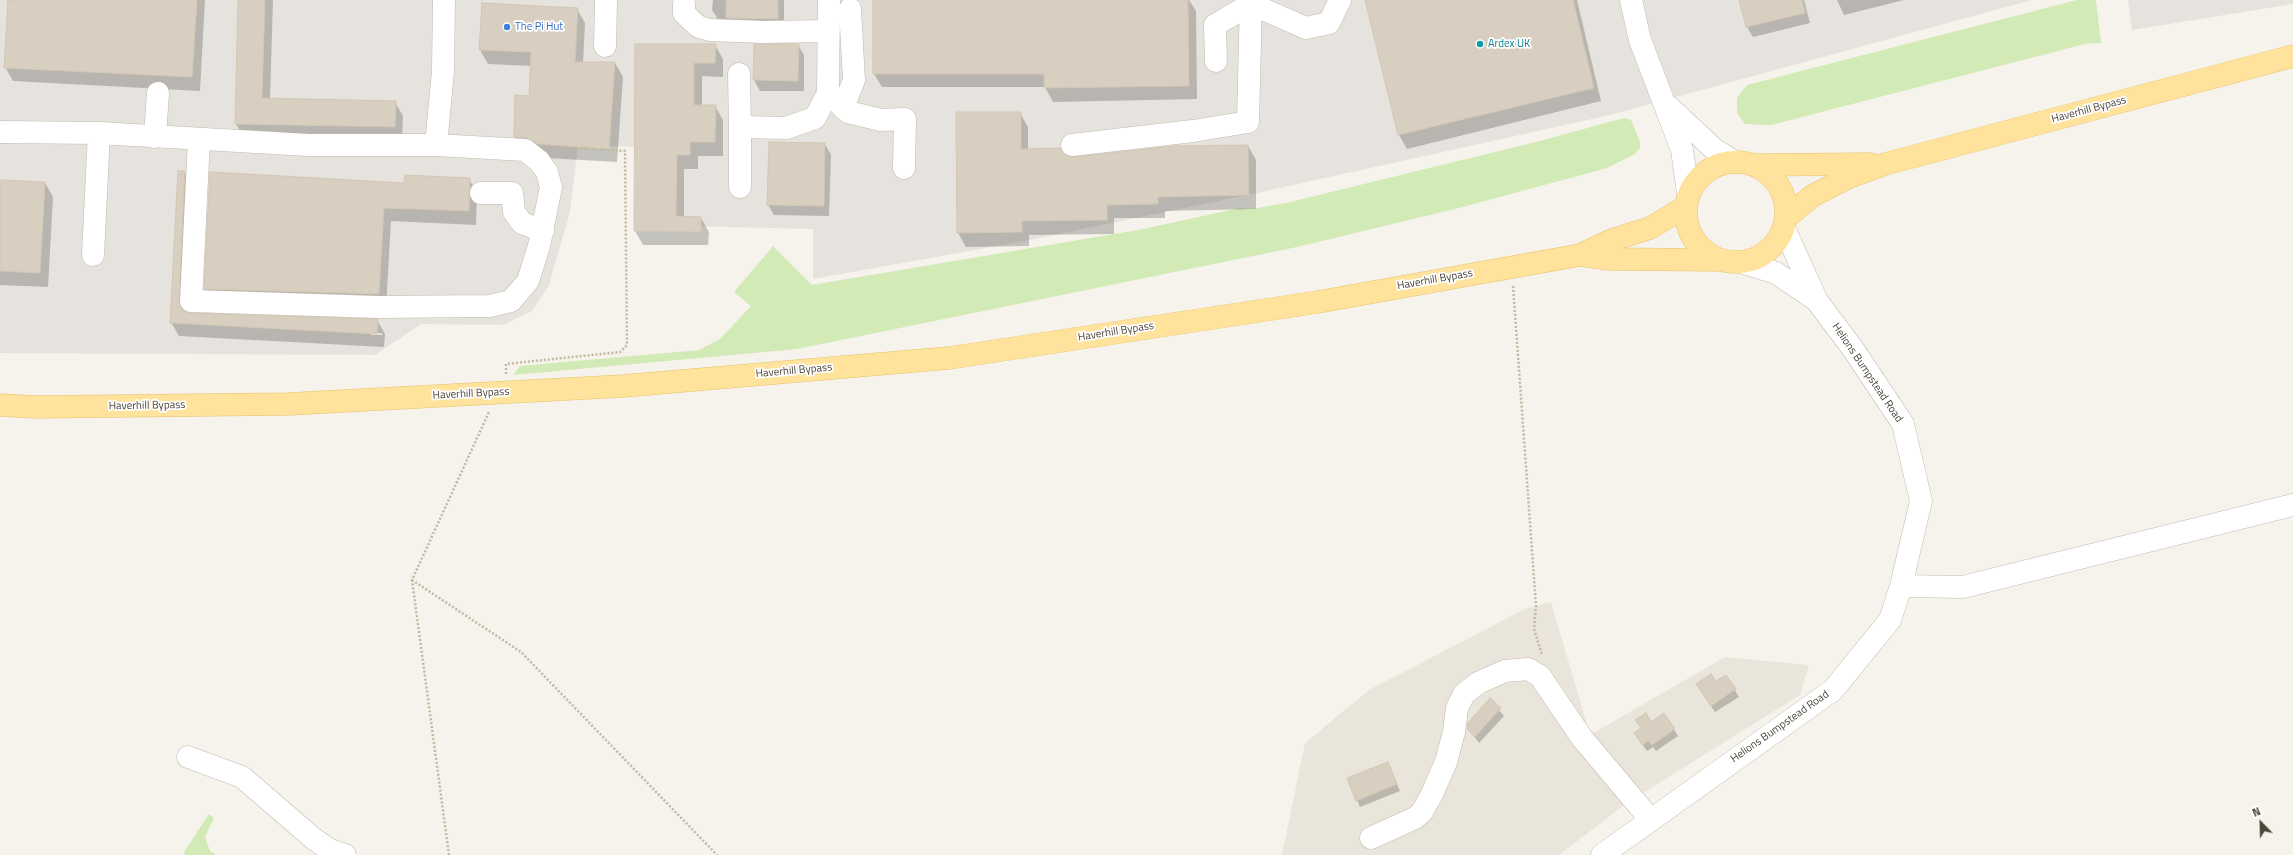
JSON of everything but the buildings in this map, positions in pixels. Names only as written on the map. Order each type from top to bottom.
[{"type":"main road","name":"Haverhill Bypass","points":[[1785,223],[1812,196],[1847,178],[1884,164],[2293,56]]},
{"type":"main road","points":[[1733,161],[1756,165],[1767,172],[1779,187],[1786,205],[1785,223],[1774,245],[1760,257],[1741,262],[1718,260],[1704,252],[1692,239],[1686,224],[1687,200],[1696,180],[1706,170],[1719,164],[1733,161]]},
{"type":"main road","name":"Haverhill Bypass","points":[[1756,165],[1884,164]]},
{"type":"main road","name":"Haverhill Bypass","points":[[0,405],[36,407],[288,404],[623,386],[949,358],[1318,302],[1580,255],[1612,240],[1650,228],[1687,200]]},
{"type":"main road","name":"Haverhill Bypass","points":[[1580,255],[1610,259],[1718,260]]},
{"type":"street","points":[[436,145],[443,71],[444,0]]},
{"type":"street","points":[[605,46],[606,0]]},
{"type":"street","points":[[829,0],[829,31],[836,100],[848,112],[882,120],[905,119],[904,168]]},
{"type":"street","points":[[1251,2],[1306,28],[1329,23],[1340,0]]},
{"type":"street","points":[[1631,0],[1640,40],[1666,103],[1682,150],[1687,200]]},
{"type":"street","points":[[1216,61],[1215,25],[1251,2]]},
{"type":"street","points":[[1072,144],[1193,131],[1248,122],[1251,2]]},
{"type":"street","points":[[684,4],[684,13],[692,21],[699,27],[710,30],[763,32],[829,31]]},
{"type":"street","points":[[740,127],[786,128],[815,118],[836,100],[854,80],[850,9]]},
{"type":"street","points":[[739,74],[740,187]]},
{"type":"street","points":[[155,137],[158,92]]},
{"type":"street","points":[[1666,103],[1714,149],[1733,161]]},
{"type":"street","points":[[0,132],[99,133],[308,145],[436,145],[498,147],[525,150],[539,161],[546,172],[551,188],[543,231],[528,281],[511,301],[490,306],[378,307],[191,301],[199,139]]},
{"type":"street","points":[[93,255],[99,133]]},
{"type":"street","points":[[481,193],[512,193],[514,212],[522,223],[543,231]]},
{"type":"street","name":"Helions Bumpstead Road","points":[[1602,855],[1650,819],[1833,690],[1890,620],[1901,586],[1921,501],[1903,424],[1853,349],[1817,301],[1785,223]]},
{"type":"street","name":"Helions Bumpstead Road","points":[[1741,262],[1776,274],[1817,301]]},
{"type":"street","points":[[1901,586],[1962,587],[2293,505]]},
{"type":"street","points":[[1371,838],[1415,818],[1422,812],[1432,794],[1446,762],[1454,732],[1457,708],[1464,694],[1478,683],[1505,670],[1528,669],[1540,676],[1582,738],[1650,819]]},
{"type":"street","points":[[188,757],[242,777],[314,839],[330,850],[345,855]]},
{"type":"path","points":[[448,855],[412,580],[501,393],[506,364],[620,352],[627,344],[627,184],[625,151],[548,147]]},
{"type":"path","points":[[1512,267],[1536,606],[1534,628],[1542,657]]},
{"type":"path","points":[[412,580],[521,652],[717,855]]},
{"type":"shaded area","points":[[0,0],[2032,0],[1610,115],[1257,193],[1025,241],[813,279],[813,229],[640,225],[640,147],[578,145],[570,212],[549,285],[532,311],[503,325],[421,324],[375,355],[0,353]]},
{"type":"shaded area","points":[[2128,0],[2293,0],[2293,4],[2132,30]]},
{"type":"shaded area","points":[[1551,602],[1590,735],[1725,657],[1809,665],[1800,695],[1627,803],[1559,855],[1282,855],[1305,743],[1369,690],[1525,609]]},
{"type":"green space","points":[[2077,0],[2096,0],[2101,43],[2085,44],[1771,125],[1745,124],[1737,113],[1737,98],[1747,85]]},
{"type":"green space","points":[[1624,118],[1631,120],[1640,142],[1640,148],[1635,154],[1607,168],[1463,207],[1297,247],[797,349],[513,375],[520,366],[699,350],[720,339],[751,306],[734,292],[773,246],[812,285],[1138,230],[1240,208],[1251,209],[1286,203],[1540,141]]},
{"type":"green space","points":[[209,814],[214,818],[205,837],[210,851],[216,855],[185,855],[184,852]]},
{"type":"place","name":"The Pi Hut","points":[[507,27]]},
{"type":"place","name":"Ardex UK","points":[[1480,44]]}]
